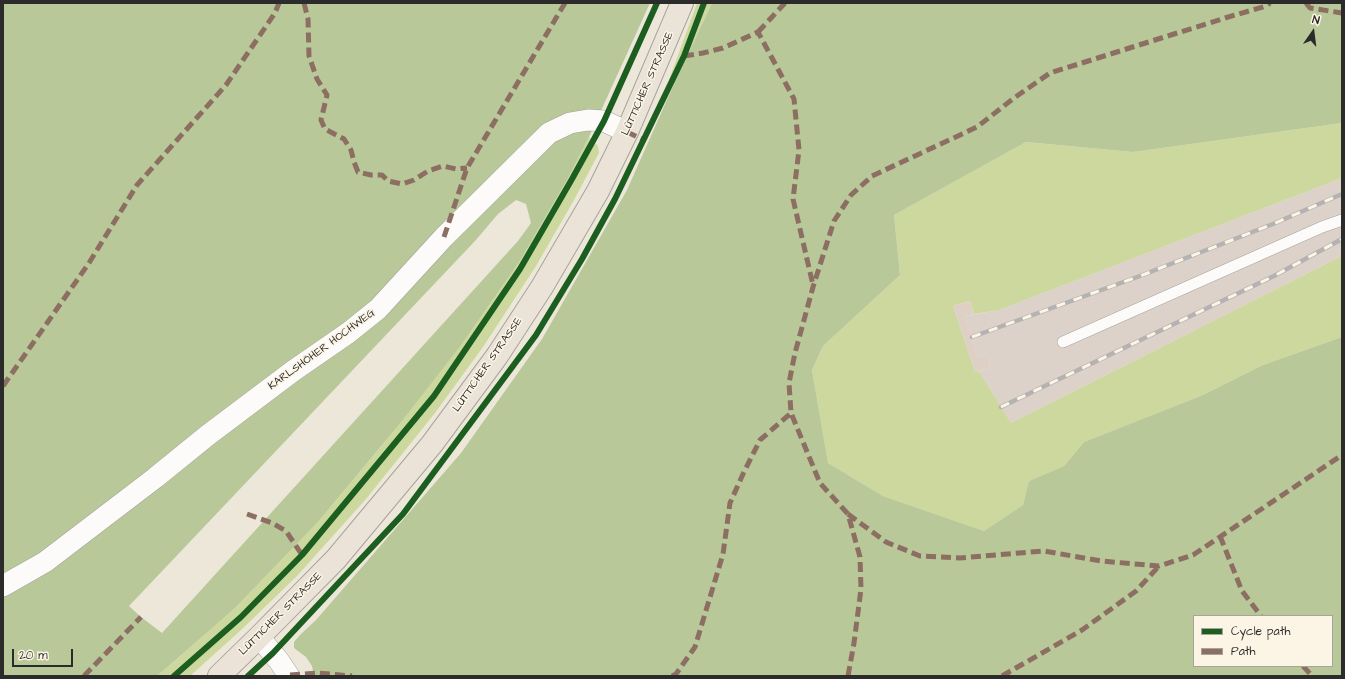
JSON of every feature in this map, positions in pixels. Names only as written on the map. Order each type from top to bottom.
[{"type":"main road","name":"LÜTTICHER STRASSE","points":[[219,676],[341,553],[432,444],[497,356],[542,287],[594,198],[627,132],[682,3]]},
{"type":"street","name":"KARLSHÖHER HOCHWEG","points":[[3,586],[45,562],[149,483],[208,435],[293,371],[348,333],[378,309],[444,237],[549,133],[570,123],[588,120],[604,121],[627,132]]},
{"type":"street","points":[[259,637],[279,661],[289,676]]},
{"type":"lane","points":[[1063,342],[1322,227],[1342,220]]},
{"type":"shaded area","points":[[1342,178],[1342,256],[1011,423],[979,371],[991,367],[986,354],[978,357],[965,316],[999,310]]},
{"type":"green space","points":[[3,3],[650,3],[589,137],[567,180],[521,259],[461,345],[402,421],[317,523],[234,609],[157,676],[3,676]],"holes":[[[516,200],[526,204],[531,223],[518,241],[162,633],[129,606],[475,241],[498,214]]]},
{"type":"green space","points":[[697,3],[712,3],[674,84],[669,80]]},
{"type":"green space","points":[[712,3],[1342,3],[1342,123],[1133,152],[1026,142],[894,215],[900,275],[823,346],[812,370],[828,463],[883,496],[984,531],[1023,505],[1029,481],[1064,466],[1084,442],[1203,395],[1263,365],[1342,337],[1342,676],[314,676],[312,666],[306,657],[294,648],[294,642],[316,620],[461,453],[542,339],[627,190]]},
{"type":"green space","points":[[1342,123],[1342,178],[999,310],[974,314],[970,301],[953,306],[975,372],[979,371],[1011,423],[1342,256],[1342,337],[1263,365],[1203,395],[1084,442],[1064,466],[1029,481],[1023,505],[984,531],[883,496],[828,463],[812,370],[823,346],[900,275],[894,215],[1026,142],[1133,152]]},
{"type":"green space","points":[[589,137],[598,146],[599,153],[574,200],[536,266],[483,347],[435,413],[366,499],[297,576],[240,631],[190,676],[157,676],[234,609],[317,523],[402,421],[521,259],[567,180]]},
{"type":"building","points":[[970,301],[974,314],[965,316],[978,357],[986,354],[991,367],[975,372],[953,306]]},
{"type":"railway","points":[[972,337],[1140,276],[1273,224],[1342,194]]},
{"type":"railway","points":[[1001,407],[1274,276],[1342,239]]},
{"type":"marked path","points":[[3,386],[89,263],[137,185],[226,85],[275,13],[279,3]]},
{"type":"marked path","points":[[304,3],[308,19],[309,56],[317,79],[327,95],[321,120],[325,129],[344,139],[351,150],[358,172],[371,175],[382,175],[388,181],[402,184],[414,180],[428,171],[443,166],[456,169],[467,168]]},
{"type":"marked path","points":[[444,237],[467,168],[565,3]]},
{"type":"marked path","points":[[758,32],[785,3]]},
{"type":"marked path","points":[[848,676],[861,589],[860,557],[848,514],[820,483],[791,413],[789,383],[795,353],[813,287],[834,221],[851,195],[872,176],[977,127],[1014,98],[1050,73],[1266,6],[1270,3]]},
{"type":"marked path","points":[[1306,3],[1310,8],[1342,13]]},
{"type":"marked path","points":[[684,56],[723,48],[758,32],[794,99],[799,150],[793,199],[813,285]]},
{"type":"marked path","points":[[627,132],[644,140]]},
{"type":"marked path","points":[[672,676],[676,674],[695,647],[723,554],[730,503],[743,474],[760,440],[791,413]]},
{"type":"marked path","points":[[848,514],[886,542],[920,556],[960,558],[1044,551],[1101,561],[1159,566],[1193,555],[1342,455]]},
{"type":"marked path","points":[[247,514],[272,523],[286,531],[302,555]]},
{"type":"marked path","points":[[1220,536],[1242,591],[1260,615]]},
{"type":"marked path","points":[[1002,676],[1082,630],[1136,591],[1159,566]]},
{"type":"marked path","points":[[84,676],[141,617]]},
{"type":"marked path","points":[[1304,667],[1312,676]]},
{"type":"marked path","points":[[290,675],[317,673],[352,676]]},
{"type":"cycle path","points":[[174,676],[241,617],[302,555],[434,396],[520,269],[572,179],[604,121],[657,3]]},
{"type":"cycle path","points":[[248,676],[273,653],[403,514],[536,335],[582,259],[615,199],[684,56],[704,3]]}]
